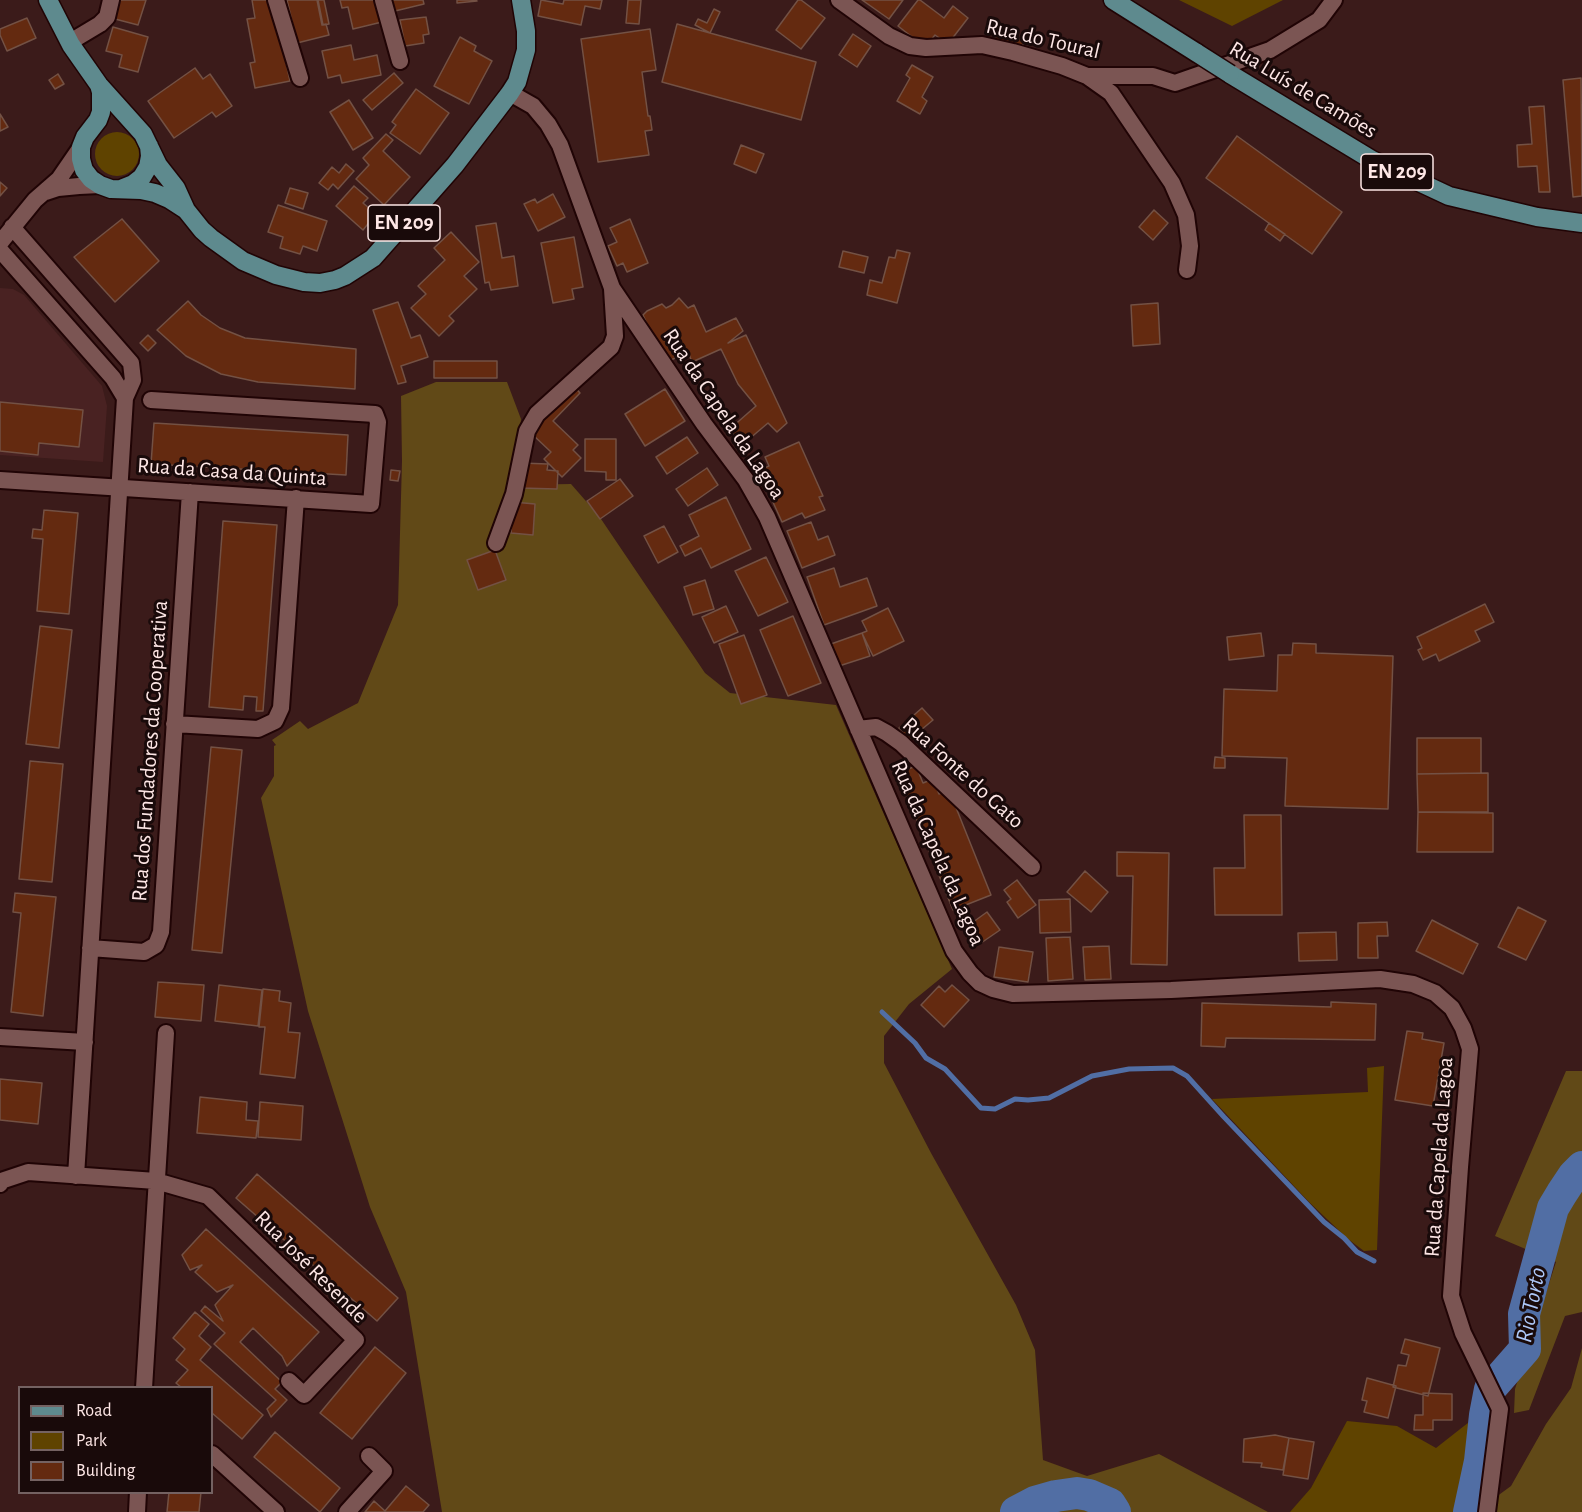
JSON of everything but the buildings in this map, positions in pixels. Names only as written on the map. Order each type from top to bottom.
[{"type":"main road","name":"EN 209","points":[[100,185],[111,189],[123,188],[155,193],[169,199],[186,210],[211,238],[243,261],[276,275],[304,282],[320,283],[335,280],[356,270],[373,258],[456,165],[510,93],[517,82],[526,50],[521,0]]},
{"type":"main road","name":"Rua Luís de Camões","points":[[1113,0],[1372,160],[1449,196],[1536,217],[1582,223]]},
{"type":"main road","points":[[52,5],[70,42],[99,85],[135,126]]},
{"type":"main road","points":[[99,85],[101,112],[81,147],[81,159],[84,170],[100,185]]},
{"type":"main road","points":[[93,128],[102,122],[113,120],[125,121],[135,126]]},
{"type":"main road","name":"EN 209","points":[[135,126],[143,134],[158,165],[176,188],[186,210]]},
{"type":"main road","points":[[123,188],[142,177],[148,167],[150,156],[148,144]]},
{"type":"street","points":[[70,42],[100,24],[107,17],[111,0]]},
{"type":"street","points":[[276,0],[300,78]]},
{"type":"street","points":[[383,0],[400,61]]},
{"type":"street","name":"Rua do Toural","points":[[839,0],[890,36],[910,46],[926,48],[982,45],[1062,66],[1087,76],[1153,76],[1175,83],[1270,50],[1319,20],[1334,0]]},
{"type":"street","points":[[1087,76],[1111,93],[1172,183],[1186,215],[1190,246],[1187,270]]},
{"type":"street","name":"Rua da Capela da Lagoa","points":[[510,93],[533,106],[548,124],[560,145],[612,288],[704,424],[747,480],[766,517],[954,951],[970,973],[993,989],[1013,994],[1171,990],[1380,979],[1413,984],[1435,993],[1452,1008],[1463,1028],[1470,1049],[1452,1296],[1463,1333],[1500,1409],[1487,1512]]},
{"type":"street","points":[[0,243],[35,200],[59,178],[81,147]]},
{"type":"street","points":[[45,192],[58,188],[100,185]]},
{"type":"street","points":[[12,227],[131,363],[133,380],[125,399],[76,1176]]},
{"type":"street","points":[[0,250],[113,378],[125,399]]},
{"type":"street","points":[[496,543],[514,494],[527,431],[537,414],[611,347],[615,336],[612,288]]},
{"type":"street","points":[[92,354],[110,340]]},
{"type":"street","name":"Rua da Casa da Quinta","points":[[0,480],[371,504],[378,422],[375,414],[151,400]]},
{"type":"street","name":"Rua dos Fundadores da Cooperativa","points":[[90,948],[144,952],[156,945],[161,932],[190,492]]},
{"type":"street","points":[[174,724],[258,729],[275,721],[281,708],[296,498]]},
{"type":"street","name":"Rua Fonte do Gato","points":[[858,729],[876,727],[901,743],[1032,867]]},
{"type":"street","points":[[144,1386],[166,1033]]},
{"type":"street","points":[[0,1036],[86,1042]]},
{"type":"street","points":[[0,1184],[1,1181],[28,1172],[156,1181]]},
{"type":"street","name":"Rua José Resende","points":[[156,1181],[208,1196],[356,1340],[304,1395],[289,1381]]},
{"type":"street","points":[[213,1455],[276,1512]]},
{"type":"street","points":[[347,1512],[384,1471],[369,1456]]},
{"type":"street","points":[[137,1512],[138,1494]]},
{"type":"shaded area","points":[[0,288],[13,289],[24,295],[102,386],[107,406],[103,462],[0,455]]},
{"type":"shaded area","points":[[436,382],[507,382],[521,419],[516,485],[571,484],[599,516],[705,673],[730,693],[836,705],[952,969],[909,1004],[884,1036],[884,1063],[931,1153],[1016,1305],[1035,1350],[1043,1460],[1087,1476],[1159,1454],[1268,1512],[1118,1512],[1111,1502],[1077,1490],[1056,1493],[1034,1500],[1010,1512],[442,1512],[406,1292],[370,1207],[308,1011],[261,798],[274,776],[274,746],[276,745],[272,740],[300,721],[308,729],[358,703],[398,605],[402,461],[401,396]]},
{"type":"shaded area","points":[[1566,1071],[1582,1071],[1582,1312],[1565,1316],[1529,1410],[1514,1413],[1515,1389],[1556,1262],[1495,1236]]},
{"type":"shaded area","points":[[1582,1348],[1582,1512],[1493,1512],[1496,1497],[1511,1486],[1546,1424],[1571,1388]]},
{"type":"shaded area","points":[[1051,1501],[1090,1503],[1092,1512],[1033,1512]]},
{"type":"green space","points":[[1179,0],[1283,0],[1232,26]]},
{"type":"green space","points":[[117,132],[126,133],[133,138],[138,145],[138,163],[133,170],[126,175],[117,176],[108,175],[101,170],[96,163],[95,154],[96,145],[101,138],[108,133]]},
{"type":"green space","points":[[1384,1066],[1377,1250],[1364,1251],[1309,1202],[1212,1099],[1368,1092],[1367,1068]]},
{"type":"green space","points":[[1478,1415],[1493,1421],[1478,1512],[1290,1512],[1311,1488],[1347,1421],[1397,1426],[1436,1448]]},
{"type":"waterway","points":[[882,1012],[915,1043],[926,1058],[945,1069],[981,1108],[995,1109],[1015,1099],[1049,1098],[1092,1076],[1129,1069],[1173,1068],[1187,1076],[1324,1222],[1357,1252],[1374,1261]]},
{"type":"waterway","name":"Rio Torto","points":[[1469,1512],[1480,1461],[1490,1389],[1525,1349],[1524,1314],[1553,1208],[1574,1175],[1582,1167]]},
{"type":"waterway","name":"Rio Torto","points":[[1016,1512],[1035,1502],[1077,1493],[1089,1495],[1110,1504],[1115,1512]]}]
